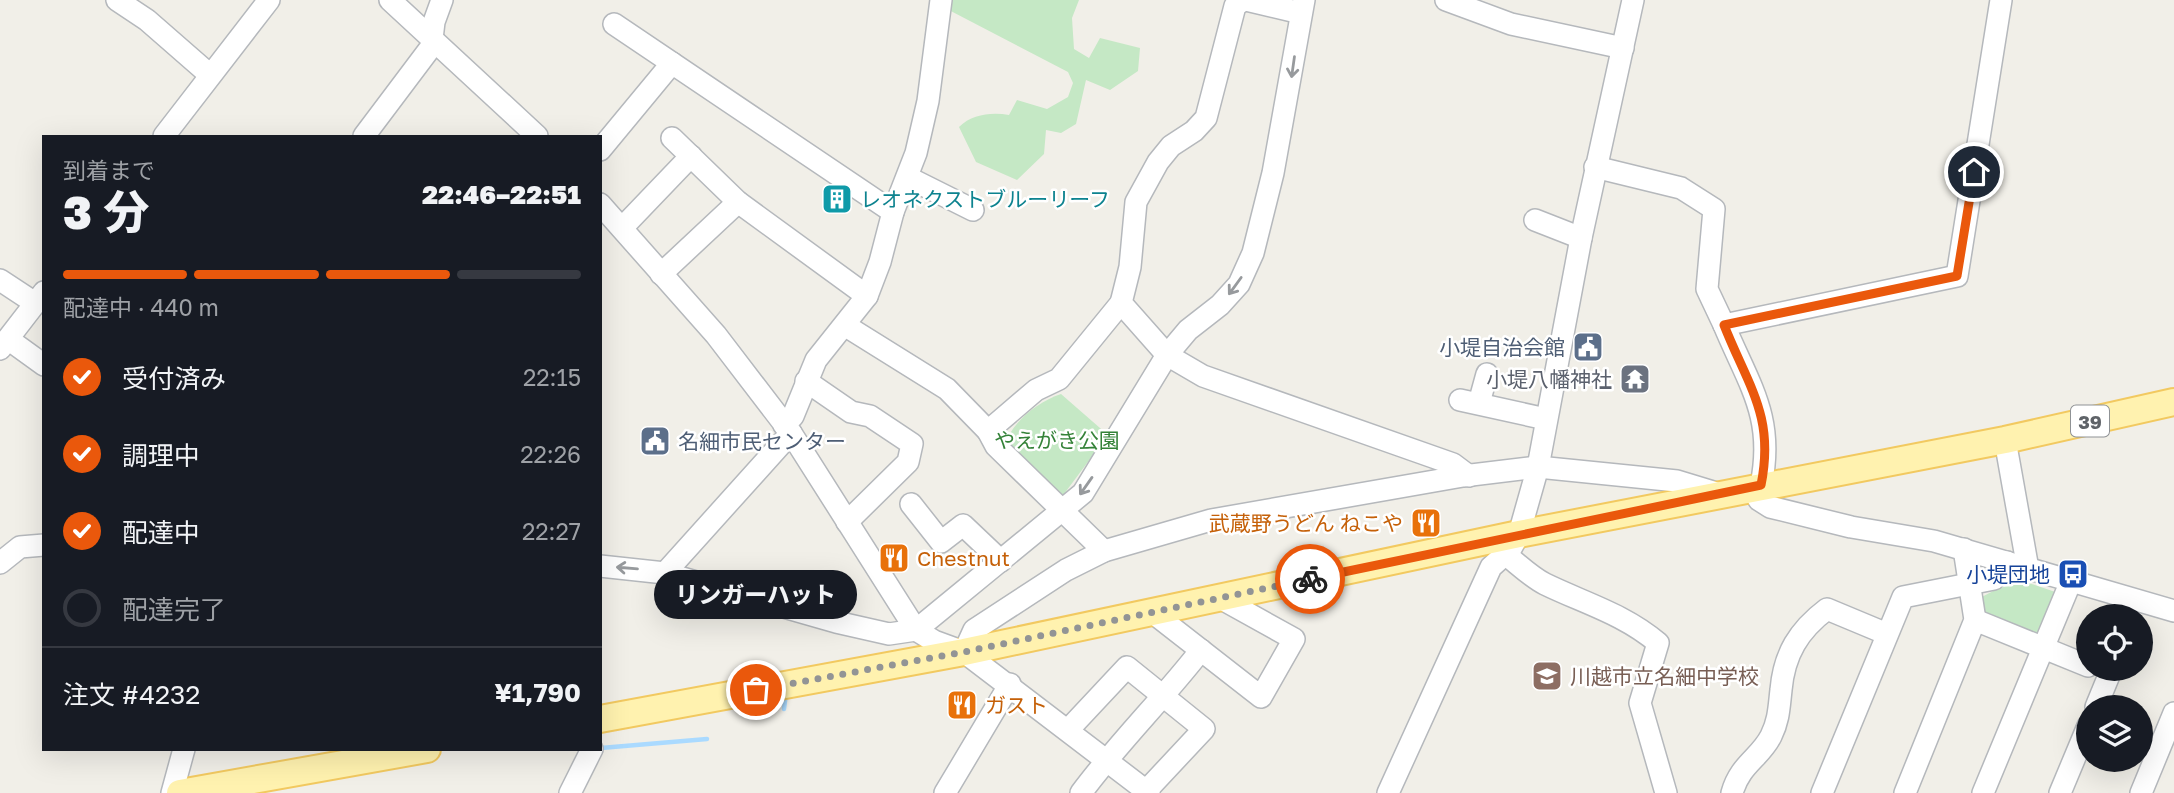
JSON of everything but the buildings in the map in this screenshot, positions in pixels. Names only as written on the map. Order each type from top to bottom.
[{"type":"main road","name":"39","points":[[602,719],[964,652],[1152,612],[1512,544],[1756,487],[2005,440],[2174,402]]},
{"type":"main road","points":[[180,793],[416,751]]},
{"type":"street","points":[[117,0],[147,20],[211,75]]},
{"type":"street","points":[[165,135],[269,0]]},
{"type":"street","points":[[390,0],[536,135]]},
{"type":"street","points":[[365,135],[431,47],[442,0]]},
{"type":"street","points":[[665,573],[787,429],[816,360],[846,326],[867,296],[893,212],[909,178],[928,101],[941,0]]},
{"type":"street","points":[[602,566],[665,573],[836,622],[890,634],[916,630],[1001,561],[1067,516],[1167,355],[1188,330],[1220,304],[1238,284],[1252,253],[1282,136],[1303,7],[1245,0],[1235,6],[1206,118],[1194,131],[1171,146],[1158,162],[1136,202],[1130,267],[1121,303],[1059,379],[1036,390],[988,431]]},
{"type":"street","points":[[1446,0],[1511,24],[1623,48]]},
{"type":"street","points":[[1388,793],[1491,567],[1512,544],[1538,467],[1595,167],[1633,0]]},
{"type":"street","points":[[1724,325],[1957,276],[2001,0]]},
{"type":"street","points":[[614,24],[893,212]]},
{"type":"street","points":[[602,148],[672,63]]},
{"type":"street","points":[[672,138],[738,202],[867,296]]},
{"type":"street","points":[[622,228],[691,156]]},
{"type":"street","points":[[1595,167],[1681,188],[1714,209],[1707,289],[1759,401],[1767,443],[1756,487],[1759,500],[1770,507],[1964,549],[2071,581],[2124,604]]},
{"type":"street","points":[[909,178],[973,210]]},
{"type":"street","points":[[661,274],[738,202]]},
{"type":"street","points":[[602,208],[716,335],[787,429],[916,630],[934,641],[964,652],[1010,684],[1105,760],[1148,792],[1204,729],[1127,667],[1068,730]]},
{"type":"street","points":[[1535,220],[1581,238]]},
{"type":"street","points":[[0,280],[39,298],[4,344],[42,364]]},
{"type":"street","points":[[1121,303],[1167,355],[1203,376],[1453,464],[1469,476]]},
{"type":"street","points":[[846,326],[947,389],[988,431],[996,446],[1104,551]]},
{"type":"street","points":[[1487,374],[1469,402],[1546,419]]},
{"type":"street","points":[[806,381],[851,412],[870,416],[912,444],[908,462],[847,522]]},
{"type":"street","points":[[2005,440],[2028,569]]},
{"type":"street","points":[[964,652],[974,630],[1066,570],[1104,551],[1211,520],[1469,476],[1538,467],[1677,481],[1723,495]]},
{"type":"street","points":[[911,504],[941,542],[963,525],[1001,561]]},
{"type":"street","points":[[1512,544],[1543,583],[1589,601],[1642,629],[1658,643],[1640,703],[1666,793]]},
{"type":"street","points":[[0,563],[20,547],[42,545]]},
{"type":"street","points":[[1905,793],[1975,620],[1964,549]]},
{"type":"street","points":[[1822,793],[1903,597],[1970,586],[2000,575],[2007,562]]},
{"type":"street","points":[[1983,793],[2071,581]]},
{"type":"street","points":[[1152,612],[1261,697],[1294,639],[1222,599]]},
{"type":"street","points":[[1732,793],[1746,763],[1770,738],[1781,710],[1784,666],[1802,631],[1827,609],[1887,634]]},
{"type":"street","points":[[2153,610],[2174,611]]},
{"type":"street","points":[[1975,620],[2076,661]]},
{"type":"street","points":[[1081,793],[1105,760],[1165,698],[1201,650]]},
{"type":"street","points":[[945,793],[1010,684]]},
{"type":"street","points":[[2141,793],[2174,713]]},
{"type":"street","points":[[172,793],[183,751]]},
{"type":"street","points":[[570,793],[591,751]]},
{"type":"street","points":[[2060,793],[2076,755]]},
{"type":"green space","points":[[946,0],[1079,0],[1072,18],[1074,49],[1089,58],[1100,38],[1140,48],[1138,71],[1110,90],[1086,80],[1076,124],[1061,133],[1046,130],[1044,154],[1017,180],[976,162],[959,127],[982,115],[1009,115],[1017,100],[1047,109],[1068,97],[1073,83],[1068,72],[945,8]]},
{"type":"green space","name":"やえがき公園","points":[[1061,394],[1108,435],[1061,498],[1004,446],[1019,421],[1043,402]]},
{"type":"green space","points":[[2023,581],[2061,594],[2042,640],[1981,615],[1978,599],[1997,589]]},
{"type":"waterway","points":[[784,709],[786,693]]},
{"type":"waterway","points":[[602,748],[707,739]]},
{"type":"way so far","points":[[756,690],[964,652],[1310,579]]},
{"type":"place","name":"レオネクストブルーリーフ","points":[[837,199]]},
{"type":"place","name":"小堤自治会館","points":[[1588,347]]},
{"type":"place","name":"小堤八幡神社","points":[[1635,379]]},
{"type":"place","name":"名細市民センター","points":[[655,441]]},
{"type":"place","name":"武蔵野うどん ねこや","points":[[1426,523]]},
{"type":"place","name":"Chestnut","points":[[894,558]]},
{"type":"place","name":"小堤団地","points":[[2073,574]]},
{"type":"place","name":"川越市立名細中学校","points":[[1547,676]]},
{"type":"place","name":"リンガーハット","points":[[756,690]]},
{"type":"place","name":"ガスト","points":[[962,705]]},
{"type":"route","points":[[1310,579],[1761,485],[1767,443],[1759,401],[1724,325],[1957,276],[1974,172]]}]
